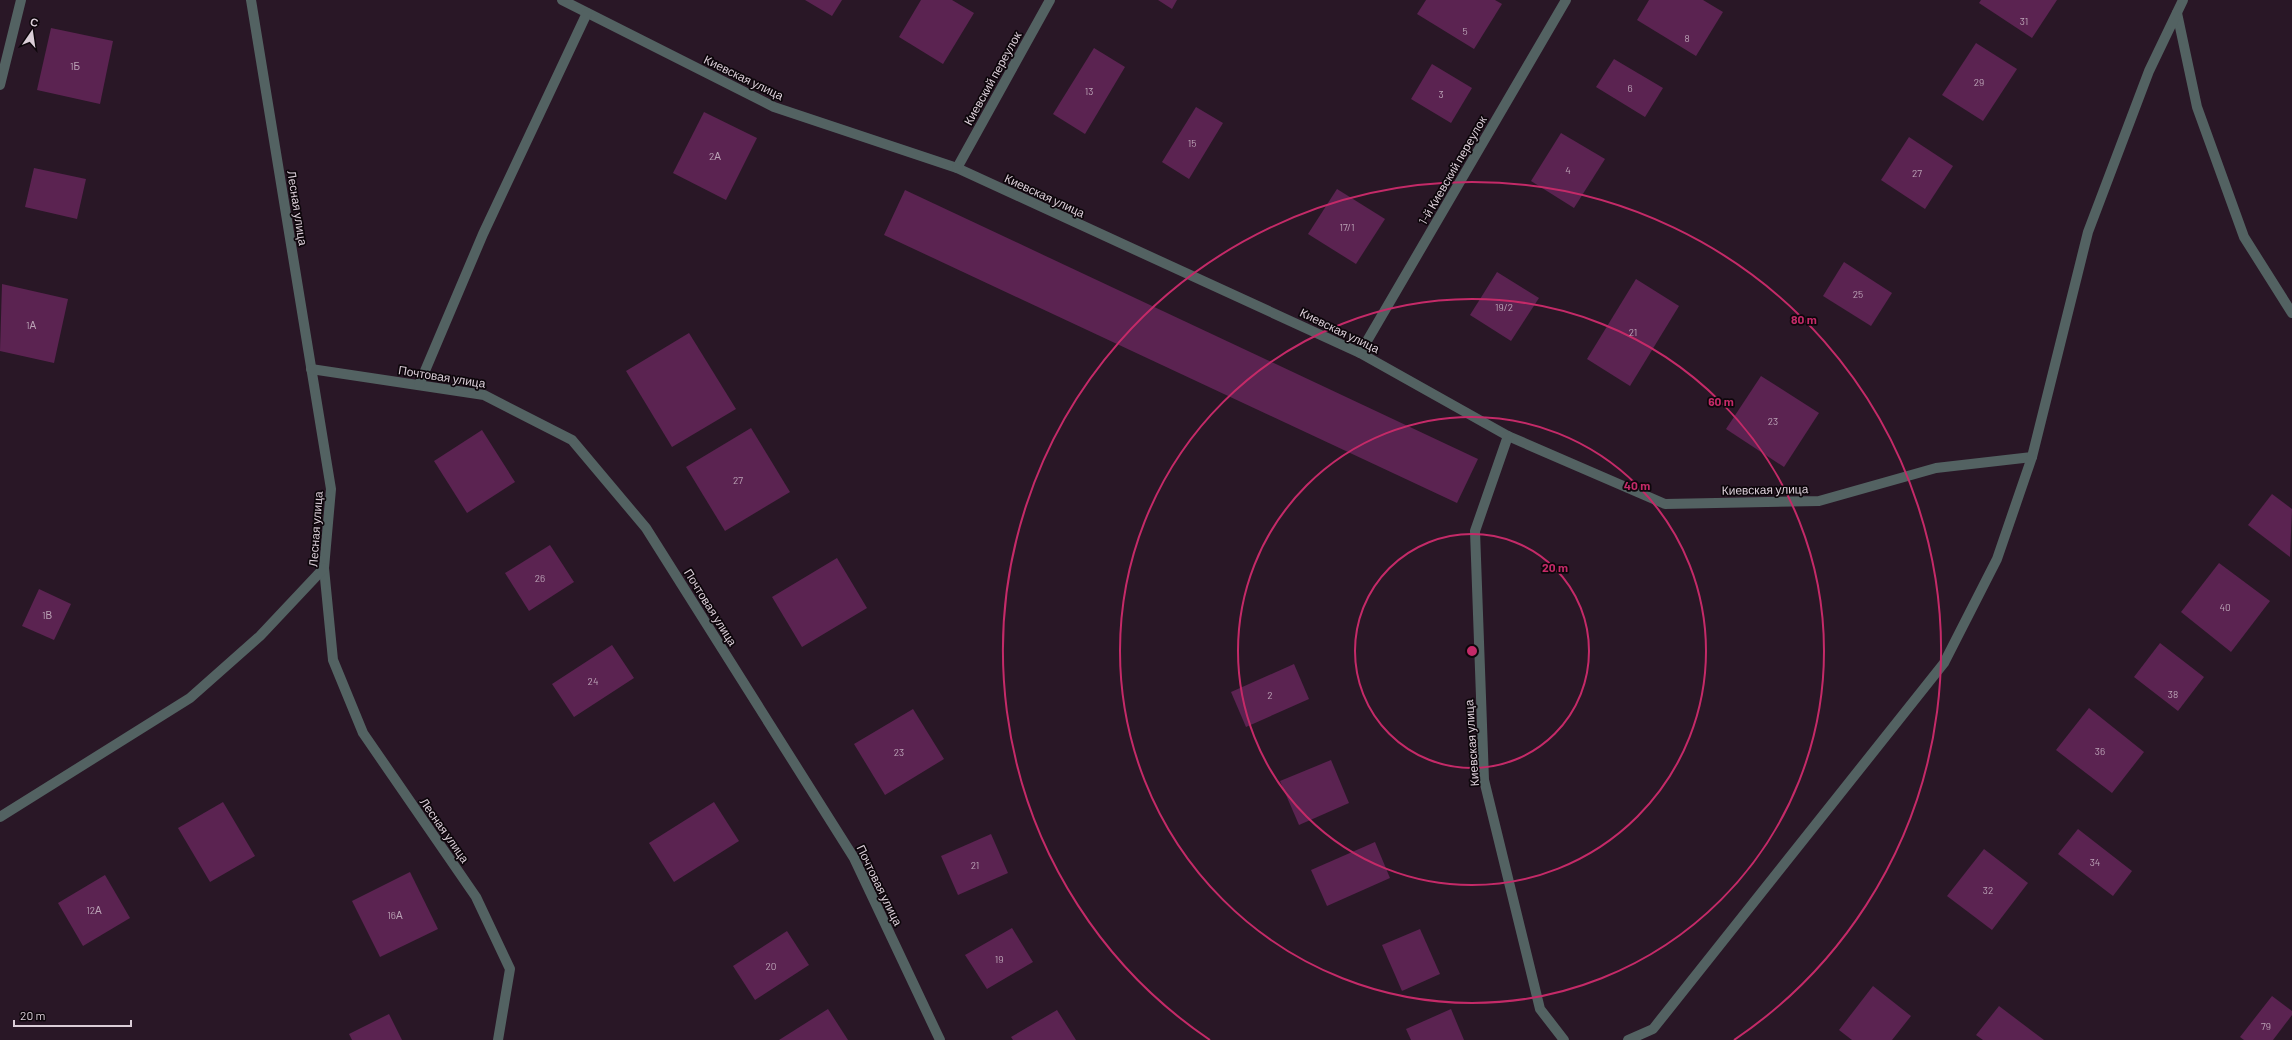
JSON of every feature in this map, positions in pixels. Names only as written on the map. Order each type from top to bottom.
[{"type":"street","points":[[0,85],[21,0]]},
{"type":"street","name":"Лесная улица","points":[[251,0],[331,489],[324,568],[333,660],[363,733],[476,897],[510,969],[498,1040]]},
{"type":"street","name":"Киевская улица","points":[[562,0],[774,108],[957,168],[1360,353],[1508,436],[1665,504],[1819,501],[1936,468],[2032,457]]},
{"type":"street","name":"Киевский переулок","points":[[957,168],[1050,0]]},
{"type":"street","name":"1-й Киевский переулок","points":[[1360,353],[1566,0]]},
{"type":"street","points":[[1628,1040],[1653,1029],[1944,663],[1997,559],[2032,457],[2088,232],[2149,71],[2183,0]]},
{"type":"street","points":[[419,385],[483,234],[587,13]]},
{"type":"street","points":[[2178,13],[2197,107],[2244,237],[2292,313]]},
{"type":"street","name":"Почтовая улица","points":[[311,369],[484,395],[572,440],[646,528],[854,858],[940,1040]]},
{"type":"street","name":"Киевская улица","points":[[1508,436],[1474,531],[1484,780],[1540,1009],[1564,1040]]},
{"type":"street","points":[[0,817],[190,698],[260,636],[324,568]]},
{"type":"building","points":[[805,0],[842,0],[832,16]]},
{"type":"building","points":[[921,0],[952,0],[974,13],[943,64],[899,37]]},
{"type":"building","points":[[1158,0],[1177,0],[1172,9]]},
{"type":"building","points":[[1426,0],[1495,0],[1502,4],[1474,49],[1417,14]]},
{"type":"building","points":[[1649,0],[1703,0],[1723,12],[1696,56],[1637,20]]},
{"type":"building","points":[[1981,0],[2057,0],[2032,38],[1979,3]]},
{"type":"building","points":[[51,28],[113,41],[100,104],[37,90]]},
{"type":"building","points":[[1976,43],[2017,69],[1983,121],[1942,95]]},
{"type":"building","points":[[1094,48],[1125,67],[1085,134],[1053,114]]},
{"type":"building","points":[[1614,59],[1663,88],[1645,117],[1596,87]]},
{"type":"building","points":[[1432,64],[1472,88],[1451,123],[1411,99]]},
{"type":"building","points":[[1196,107],[1223,123],[1189,179],[1162,162]]},
{"type":"building","points":[[704,112],[757,138],[726,200],[673,173]]},
{"type":"building","points":[[1561,133],[1605,159],[1574,208],[1531,181]]},
{"type":"building","points":[[1909,137],[1953,166],[1925,209],[1881,180]]},
{"type":"building","points":[[34,168],[86,179],[77,219],[25,207]]},
{"type":"building","points":[[1337,189],[1385,219],[1356,264],[1308,234]]},
{"type":"building","points":[[905,190],[1478,459],[1457,503],[884,235]]},
{"type":"building","points":[[1844,262],[1892,293],[1871,326],[1823,296]]},
{"type":"building","points":[[1497,272],[1539,298],[1511,341],[1470,315]]},
{"type":"building","points":[[1636,279],[1679,306],[1630,386],[1587,359]]},
{"type":"building","points":[[2,284],[68,299],[54,363],[0,351]]},
{"type":"building","points":[[689,333],[736,409],[672,447],[626,371]]},
{"type":"building","points":[[1761,376],[1819,413],[1784,467],[1726,429]]},
{"type":"building","points":[[751,428],[790,492],[725,531],[686,467]]},
{"type":"building","points":[[482,430],[515,482],[467,513],[434,461]]},
{"type":"building","points":[[2272,494],[2292,509],[2290,557],[2248,525]]},
{"type":"building","points":[[550,545],[574,582],[529,611],[505,573]]},
{"type":"building","points":[[837,558],[867,608],[802,647],[772,597]]},
{"type":"building","points":[[2219,563],[2270,601],[2231,652],[2181,612]]},
{"type":"building","points":[[39,589],[71,604],[54,640],[22,626]]},
{"type":"building","points":[[2160,643],[2204,677],[2178,711],[2134,677]]},
{"type":"building","points":[[612,645],[634,678],[574,717],[552,684]]},
{"type":"building","points":[[1294,664],[1309,699],[1246,727],[1231,692]]},
{"type":"building","points":[[2089,708],[2144,752],[2112,793],[2056,750]]},
{"type":"building","points":[[913,709],[944,759],[885,795],[854,744]]},
{"type":"building","points":[[1331,760],[1349,803],[1299,825],[1280,781]]},
{"type":"building","points":[[223,802],[255,856],[210,882],[178,828]]},
{"type":"building","points":[[714,802],[739,841],[674,882],[649,843]]},
{"type":"building","points":[[2078,829],[2132,871],[2113,896],[2058,854]]},
{"type":"building","points":[[991,834],[1008,873],[958,895],[941,856]]},
{"type":"building","points":[[1375,842],[1390,878],[1327,906],[1311,870]]},
{"type":"building","points":[[1984,849],[2028,883],[1992,930],[1947,896]]},
{"type":"building","points":[[410,872],[438,929],[380,957],[352,901]]},
{"type":"building","points":[[105,875],[130,918],[83,946],[58,903]]},
{"type":"building","points":[[1012,928],[1033,962],[987,989],[965,955]]},
{"type":"building","points":[[1420,929],[1440,974],[1402,991],[1382,945]]},
{"type":"building","points":[[787,931],[809,965],[755,1000],[733,966]]},
{"type":"building","points":[[1873,986],[1911,1016],[1892,1040],[1852,1040],[1839,1030]]},
{"type":"building","points":[[2272,996],[2292,1011],[2292,1015],[2273,1040],[2244,1040],[2240,1037]]},
{"type":"building","points":[[1999,1006],[2044,1040],[1983,1040],[1976,1035]]},
{"type":"building","points":[[828,1009],[848,1040],[779,1040]]},
{"type":"building","points":[[1451,1009],[1464,1040],[1411,1040],[1406,1029]]},
{"type":"building","points":[[1057,1010],[1076,1040],[1013,1040],[1011,1037]]},
{"type":"building","points":[[389,1014],[402,1040],[352,1040],[349,1034]]}]
